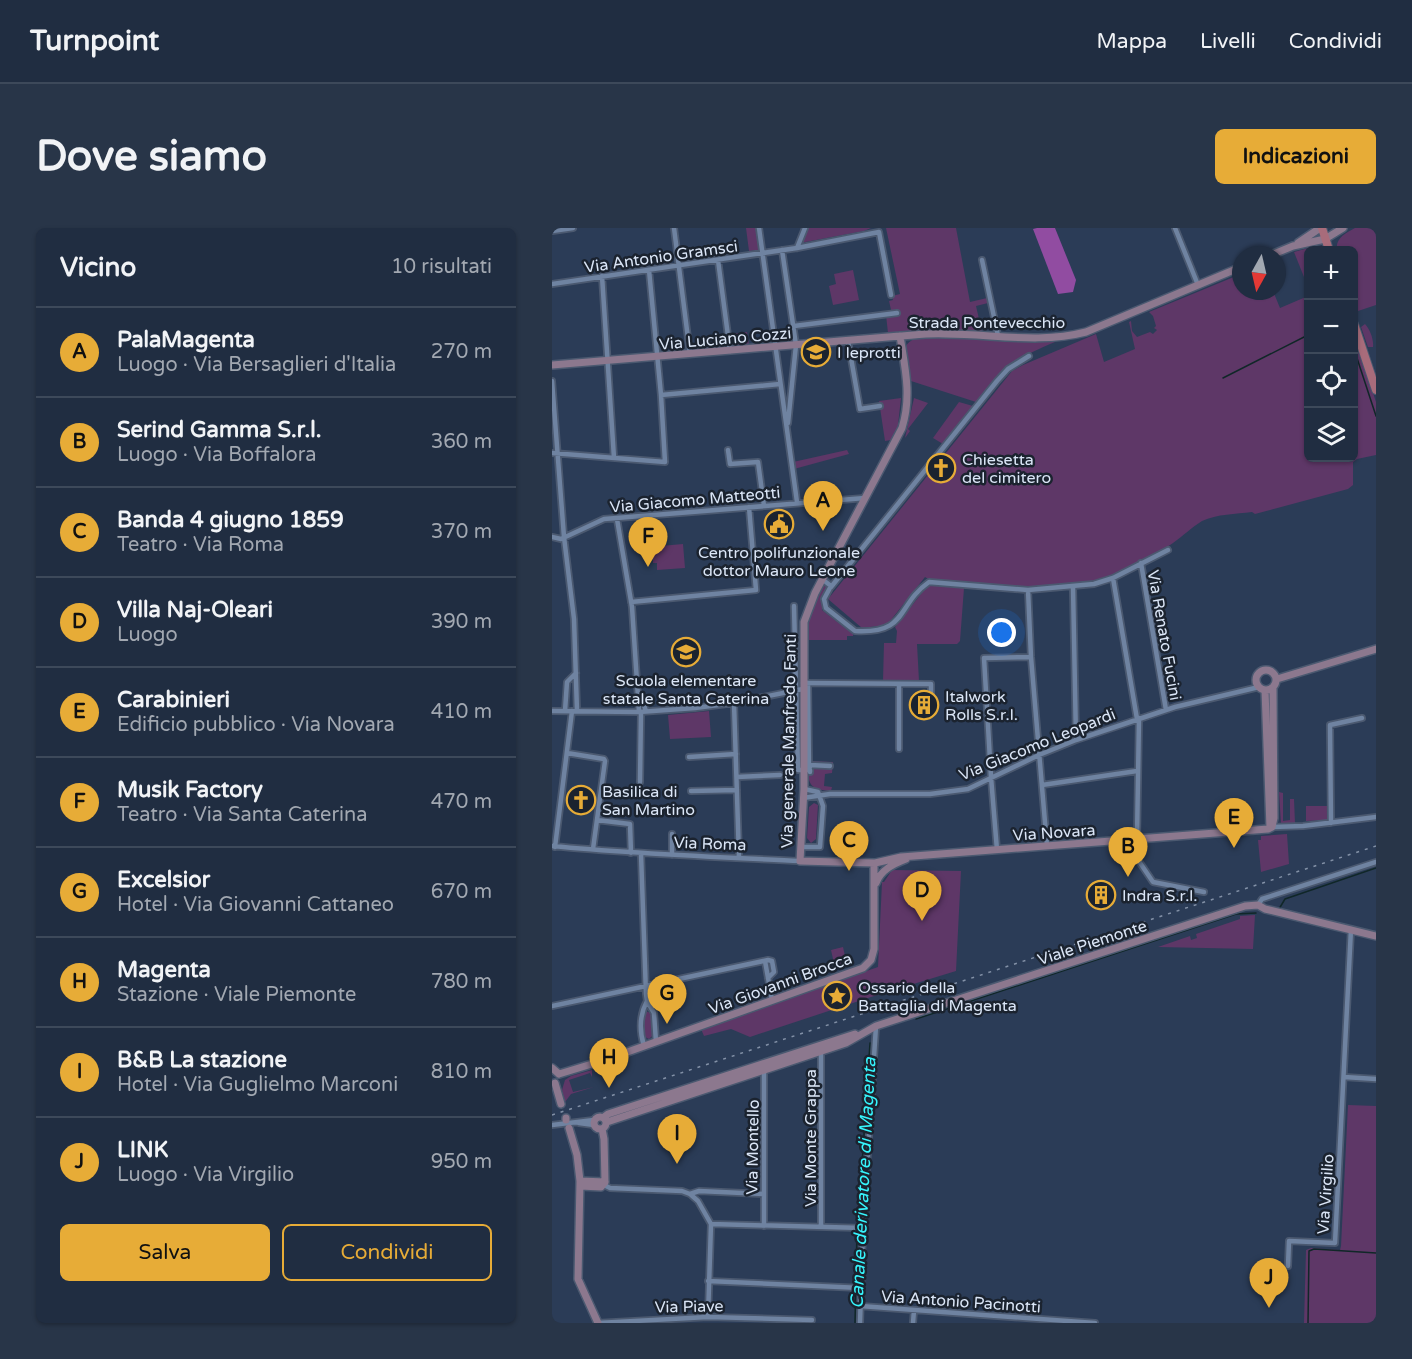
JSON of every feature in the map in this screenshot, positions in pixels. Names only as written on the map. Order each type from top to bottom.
[{"type":"main road","points":[[1321,228],[1328,246]]},
{"type":"main road","points":[[1358,338],[1376,390]]},
{"type":"street","points":[[552,231],[573,228]]},
{"type":"street","points":[[674,228],[690,354]]},
{"type":"street","points":[[759,228],[796,502]]},
{"type":"street","points":[[797,248],[805,228]]},
{"type":"street","points":[[1175,228],[1198,285]]},
{"type":"street","points":[[1293,246],[1321,228]]},
{"type":"street","points":[[1286,249],[1325,239],[1343,228]]},
{"type":"street","name":"Via Antonio Gramsci","points":[[552,284],[797,248],[879,232],[891,294]]},
{"type":"street","points":[[782,250],[796,345],[787,432]]},
{"type":"street","points":[[718,260],[730,351]]},
{"type":"street","points":[[982,260],[998,336]]},
{"type":"street","points":[[555,453],[665,462],[649,270]]},
{"type":"street","name":"Strada Pontevecchio","points":[[900,336],[946,333],[1056,338],[1084,333],[1232,271]]},
{"type":"street","points":[[602,276],[614,458]]},
{"type":"street","points":[[794,326],[897,313]]},
{"type":"street","points":[[900,336],[908,388],[905,421],[898,439],[822,579],[831,587],[997,381],[1008,369],[1029,356]]},
{"type":"street","name":"Via Luciano Cozzi","points":[[552,365],[900,336]]},
{"type":"street","points":[[848,341],[860,409],[880,406]]},
{"type":"street","points":[[552,381],[555,453],[574,619],[576,673],[575,711],[553,846]]},
{"type":"street","points":[[661,395],[780,384]]},
{"type":"street","points":[[728,450],[730,464],[758,462],[764,506]]},
{"type":"street","name":"Via Giacomo Matteotti","points":[[564,537],[598,520],[796,502],[867,498]]},
{"type":"street","points":[[631,602],[756,590],[749,507]]},
{"type":"street","points":[[617,519],[631,602],[642,712],[639,782]]},
{"type":"street","points":[[552,537],[561,539],[564,537]]},
{"type":"street","name":"Via Renato Fucini","points":[[831,587],[825,597],[825,607],[853,630],[874,630],[894,624],[923,587],[931,582],[1028,590],[1073,587],[1113,578],[1168,550]]},
{"type":"street","name":"Via Renato Fucini","points":[[1141,563],[1166,710]]},
{"type":"street","points":[[1113,578],[1138,719],[1134,854],[1154,882],[1204,892]]},
{"type":"street","name":"Via generale Manfredo Fanti","points":[[800,861],[803,798],[808,771],[802,686],[804,622],[822,579]]},
{"type":"street","points":[[1073,587],[1076,740]]},
{"type":"street","points":[[1028,590],[1031,657],[1047,846]]},
{"type":"street","points":[[794,606],[802,686]]},
{"type":"street","points":[[1266,688],[1276,679],[1376,648]]},
{"type":"street","points":[[997,850],[984,658],[1031,657]]},
{"type":"street","points":[[1271,827],[1266,688],[1256,679],[1261,671],[1271,671],[1276,679]]},
{"type":"street","points":[[565,711],[567,682],[576,673]]},
{"type":"street","points":[[552,711],[642,712],[734,703],[802,686],[931,684],[931,694]]},
{"type":"street","points":[[898,685],[899,749]]},
{"type":"street","name":"Via Giacomo Leopardi","points":[[803,798],[830,794],[932,794],[968,789],[1039,754],[1076,740],[1202,699],[1266,688]]},
{"type":"street","points":[[734,703],[740,856]]},
{"type":"street","points":[[1331,823],[1330,725],[1362,718]]},
{"type":"street","points":[[567,753],[605,761],[593,849]]},
{"type":"street","points":[[689,757],[736,754]]},
{"type":"street","points":[[808,771],[810,765],[830,766]]},
{"type":"street","points":[[1042,785],[1137,771]]},
{"type":"street","points":[[737,777],[780,776]]},
{"type":"street","points":[[801,847],[820,848],[824,806],[821,796],[813,790],[804,789]]},
{"type":"street","points":[[691,791],[737,790]]},
{"type":"street","name":"Via Novara","points":[[877,867],[894,864],[913,856],[1134,840],[1376,817]]},
{"type":"street","points":[[597,820],[630,824],[631,853]]},
{"type":"street","points":[[672,834],[672,855]]},
{"type":"street","name":"Via Roma","points":[[553,846],[641,854],[740,856],[877,867]]},
{"type":"street","points":[[641,854],[645,985],[647,1001],[654,1014],[656,1042]]},
{"type":"street","points":[[1376,862],[1262,899],[1258,905],[1265,909],[1376,936]]},
{"type":"street","name":"Via Giovanni Brocca","points":[[559,1074],[593,1065],[857,970],[868,964],[874,949],[874,888],[877,867]]},
{"type":"street","name":"Viale Piemonte","points":[[594,1123],[598,1116],[604,1122],[608,1114],[763,1066],[876,1026],[1234,909],[1258,905]]},
{"type":"street","points":[[1351,929],[1344,1077],[1376,1079]]},
{"type":"street","points":[[552,1006],[768,960],[772,962],[774,972],[772,977],[768,978],[772,1000]]},
{"type":"street","points":[[644,1046],[641,1037],[640,1014],[647,1001]]},
{"type":"street","points":[[860,1323],[857,1288],[859,1227],[876,1026]]},
{"type":"street","name":"Via Monte Grappa","points":[[821,1047],[821,1226]]},
{"type":"street","name":"Via Montello","points":[[763,1066],[764,1226]]},
{"type":"street","points":[[552,1068],[559,1074],[559,1079],[553,1084],[561,1104]]},
{"type":"street","name":"Via Virgilio","points":[[1288,1266],[1289,1241],[1335,1242],[1344,1077]]},
{"type":"street","points":[[552,1125],[594,1123],[597,1128],[604,1122]]},
{"type":"street","points":[[604,1122],[604,1183]]},
{"type":"street","points":[[569,1128],[577,1155],[580,1184],[578,1279],[598,1323]]},
{"type":"street","points":[[580,1184],[604,1183],[610,1188],[682,1191],[698,1201],[711,1224],[708,1317]]},
{"type":"street","points":[[690,1194],[699,1191],[764,1194]]},
{"type":"street","points":[[711,1224],[859,1227]]},
{"type":"street","points":[[708,1281],[857,1288]]},
{"type":"street","name":"Via Antonio Pacinotti","points":[[860,1306],[1095,1323]]},
{"type":"street","points":[[913,1323],[914,1310]]},
{"type":"street","name":"Via Piave","points":[[598,1323],[708,1317],[780,1321],[812,1320]]},
{"type":"shaded area","points":[[746,228],[758,228],[760,250],[749,251]]},
{"type":"shaded area","points":[[807,228],[871,228],[800,243]]},
{"type":"shaded area","points":[[886,228],[956,228],[970,302],[987,298],[988,303],[976,306],[982,332],[943,329],[888,333],[886,315],[892,314],[889,301],[893,300],[892,296],[900,294]]},
{"type":"shaded area","points":[[1055,228],[1076,280],[1073,292],[1058,294],[1033,229]]},
{"type":"shaded area","points":[[1355,228],[1376,228],[1376,305],[1358,311],[1358,246],[1337,246],[1342,236]]},
{"type":"shaded area","points":[[1304,249],[1304,277],[1294,252]]},
{"type":"shaded area","points":[[853,270],[859,300],[833,305],[829,286],[836,284],[834,274]]},
{"type":"shaded area","points":[[1232,278],[1232,300],[1277,300],[1280,308],[1304,298],[1304,462],[1353,462],[1353,485],[1348,489],[1255,514],[1252,512],[1227,515],[1202,521],[1173,543],[1143,561],[1112,576],[1092,582],[1022,587],[930,580],[925,577],[887,625],[862,628],[828,599],[1012,371],[1096,334],[1104,362],[1135,349],[1129,322],[1131,321],[1132,331],[1137,337],[1150,332],[1153,334],[1157,330],[1154,328],[1156,326],[1153,316],[1149,312]]},
{"type":"shaded area","points":[[1365,324],[1371,335],[1373,347],[1368,347],[1361,327]]},
{"type":"shaded area","points":[[747,332],[749,345],[733,345],[731,334]]},
{"type":"shaded area","points":[[923,337],[1055,342],[1010,365],[976,402],[911,381],[905,348],[908,343]]},
{"type":"shaded area","points":[[1358,347],[1376,402],[1376,455],[1358,459]]},
{"type":"shaded area","points":[[901,398],[897,434],[891,440],[885,441],[879,401]]},
{"type":"shaded area","points":[[914,398],[928,403],[908,429],[910,431],[905,438]]},
{"type":"shaded area","points":[[959,402],[973,406],[943,444],[933,438]]},
{"type":"shaded area","points":[[847,450],[849,454],[794,469],[793,462]]},
{"type":"shaded area","points":[[683,544],[685,568],[657,570],[657,563],[653,563],[653,557],[650,557],[649,547]]},
{"type":"shaded area","points":[[928,585],[964,588],[960,641],[957,644],[917,644],[919,681],[883,681],[884,643],[896,643],[895,627]]},
{"type":"shaded area","points":[[823,586],[828,589],[823,597],[822,610],[853,634],[853,636],[847,636],[847,640],[807,640],[808,625]]},
{"type":"shaded area","points":[[709,711],[711,737],[670,739],[668,715]]},
{"type":"shaded area","points":[[810,761],[833,762],[832,773],[825,774],[824,786],[832,787],[831,791],[812,786],[808,774]]},
{"type":"shaded area","points":[[1279,792],[1283,793],[1283,821],[1290,820],[1290,799],[1294,799],[1295,823],[1281,824]]},
{"type":"shaded area","points":[[814,803],[818,805],[816,839],[811,843],[807,838],[809,807]]},
{"type":"shaded area","points":[[1306,806],[1329,806],[1328,820],[1306,821]]},
{"type":"shaded area","points":[[1287,834],[1289,864],[1261,872],[1258,840],[1261,840],[1261,836]]},
{"type":"shaded area","points":[[892,870],[961,871],[956,971],[750,1037],[731,1029],[704,1036],[701,1029],[878,967],[882,882]]},
{"type":"shaded area","points":[[1255,915],[1253,949],[1158,947],[1190,936],[1191,940],[1197,938],[1196,934],[1240,919],[1240,916]]},
{"type":"shaded area","points":[[843,947],[847,965],[835,968],[831,950]]},
{"type":"shaded area","points":[[645,1011],[651,1013],[652,1036],[649,1039],[643,1036]]},
{"type":"shaded area","points":[[592,1070],[592,1077],[590,1073],[569,1080],[573,1092],[594,1087],[571,1094],[565,1102],[562,1090],[565,1080]]},
{"type":"shaded area","points":[[1348,1105],[1376,1106],[1376,1323],[1304,1323],[1306,1250],[1311,1248],[1340,1250],[1341,1246]]},
{"type":"waterway","points":[[1223,378],[1304,337]]},
{"type":"waterway","points":[[1356,354],[1376,416]]},
{"type":"waterway","name":"Canale derivatore di Magenta","points":[[1279,909],[1285,899],[1376,868]]},
{"type":"waterway","name":"Canale derivatore di Magenta","points":[[916,1019],[1236,914],[1256,913]]},
{"type":"waterway","name":"Canale derivatore di Magenta","points":[[858,1226],[870,1043]]},
{"type":"waterway","name":"Canale derivatore di Magenta","points":[[855,1323],[857,1231]]},
{"type":"waterway","points":[[1308,1323],[1309,1251],[1314,1249],[1376,1253]]},
{"type":"railway","points":[[552,1115],[1376,846]]},
{"type":"place","name":"I leprotti","points":[[816,352]]},
{"type":"place","name":"Chiesetta del cimitero","points":[[941,468]]},
{"type":"place","name":"Centro polifunzionale dottor Mauro Leone","points":[[779,524]]},
{"type":"place","name":"PalaMagenta","points":[[823,531]]},
{"type":"place","name":"Musik Factory","points":[[648,567]]},
{"type":"place","name":"Scuola elementare statale Santa Caterina","points":[[686,652]]},
{"type":"place","name":"Italwork Rolls S.r.l.","points":[[924,705]]},
{"type":"place","name":"Basilica di San Martino","points":[[581,800]]},
{"type":"place","name":"Carabinieri","points":[[1234,848]]},
{"type":"place","name":"Banda 4 giugno 1859","points":[[849,871]]},
{"type":"place","name":"Serind Gamma S.r.l.","points":[[1128,877]]},
{"type":"place","name":"Indra S.r.l.","points":[[1101,895]]},
{"type":"place","name":"Villa Naj-Oleari","points":[[922,921]]},
{"type":"place","name":"Ossario della Battaglia di Magenta","points":[[837,996]]},
{"type":"place","name":"Excelsior","points":[[667,1024]]},
{"type":"place","name":"Magenta","points":[[609,1088]]},
{"type":"place","name":"B&B La stazione","points":[[677,1164]]},
{"type":"place","name":"LINK","points":[[1269,1308]]}]
